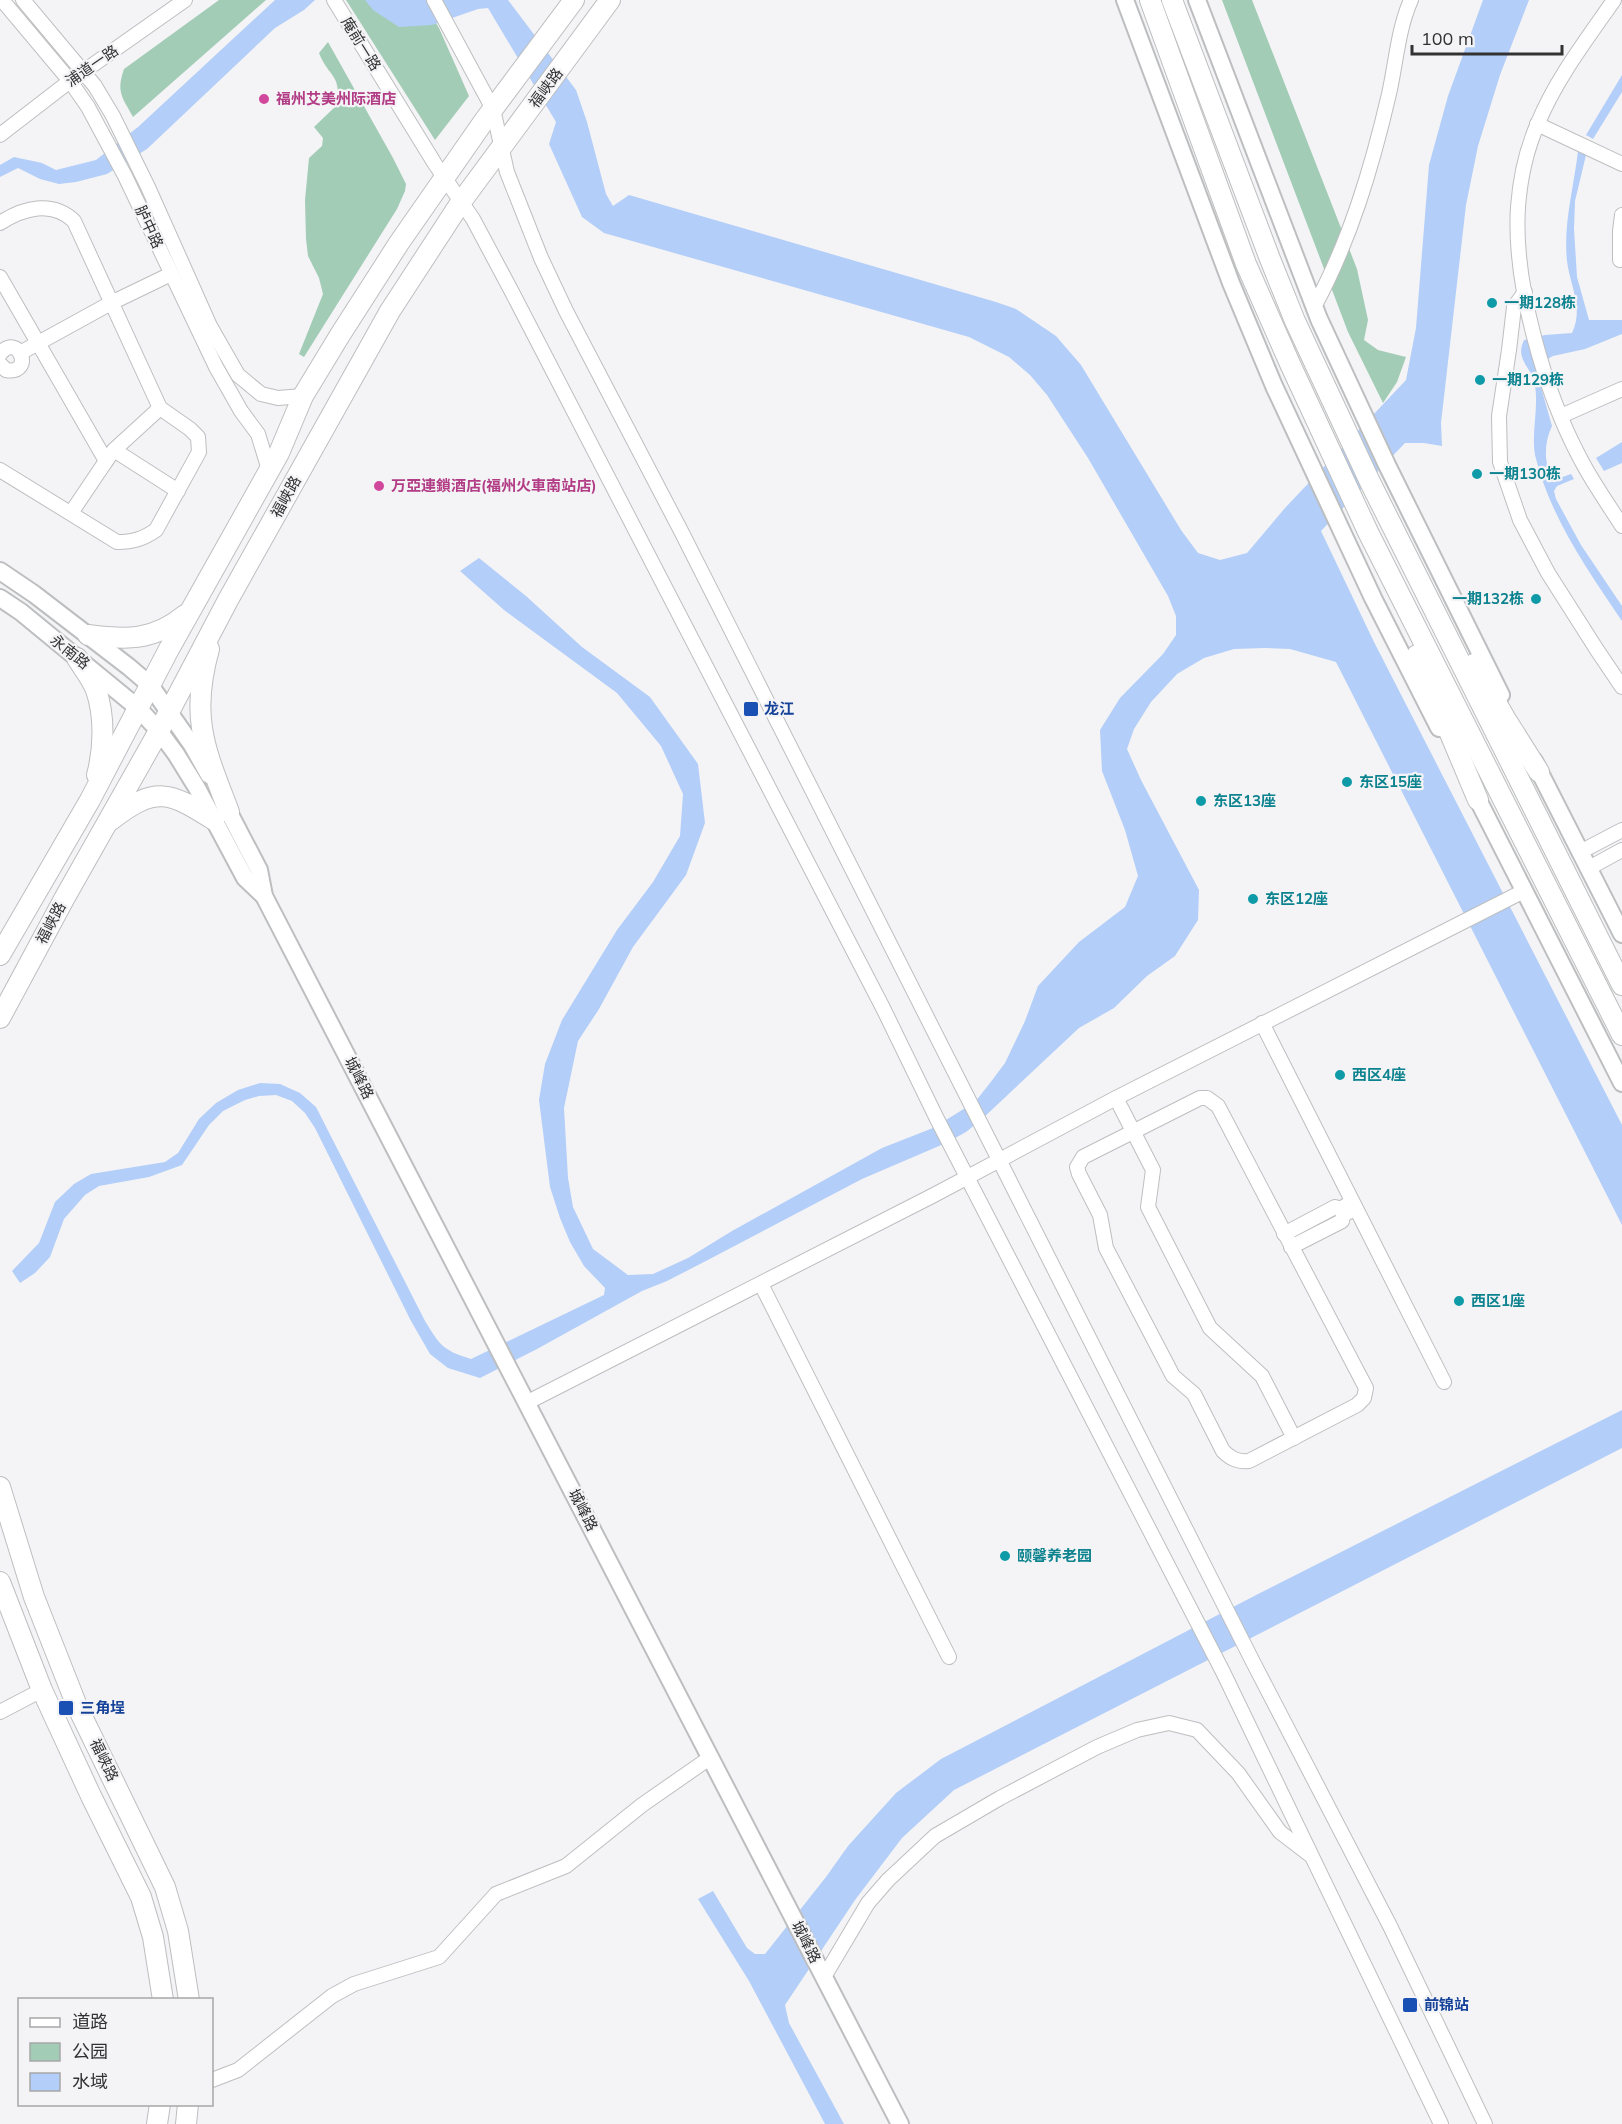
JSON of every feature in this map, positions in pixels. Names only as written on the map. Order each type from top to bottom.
[{"type":"highway","name":"福峡路","points":[[0,955],[73,831],[150,685],[279,453],[303,396],[399,243],[493,108],[550,35],[574,0]]},
{"type":"highway","name":"福峡路","points":[[0,1018],[159,731],[228,600],[390,311],[461,202],[610,0]]},
{"type":"highway","points":[[1150,0],[1246,264],[1360,514],[1622,1035]]},
{"type":"highway","points":[[1173,0],[1295,321],[1370,482],[1622,985]]},
{"type":"highway","points":[[1370,482],[1505,718],[1539,772]]},
{"type":"highway","points":[[1372,538],[1389,597],[1425,674],[1478,800]]},
{"type":"highway","points":[[205,585],[228,600]]},
{"type":"highway","points":[[88,635],[121,639],[143,638],[174,624],[192,609]]},
{"type":"highway","points":[[214,627],[201,693],[201,728],[222,816]]},
{"type":"highway","points":[[77,658],[96,688],[100,708],[102,743],[90,800]]},
{"type":"highway","points":[[107,823],[140,800],[156,796],[169,796],[222,816]]},
{"type":"highway","points":[[73,831],[95,843]]},
{"type":"highway","name":"福峡路","points":[[0,1487],[34,1597],[77,1706],[165,1887],[178,1931],[189,1998]]},
{"type":"highway","name":"福峡路","points":[[0,1582],[42,1690],[141,1897],[153,1937],[163,1998]]},
{"type":"highway","points":[[157,2124],[160,2106]]},
{"type":"highway","points":[[186,2124],[188,2106]]},
{"type":"main road","points":[[1125,0],[1231,284],[1314,474],[1422,696],[1478,800],[1622,1083]]},
{"type":"main road","points":[[1197,0],[1314,307],[1387,465],[1622,934]]},
{"type":"main road","name":"城峰路","points":[[0,571],[88,635],[150,685],[192,745],[212,780],[222,816],[245,878],[264,896],[900,2124]]},
{"type":"main road","name":"永南路","points":[[0,598],[21,612],[138,708]]},
{"type":"main road","name":"城峰路","points":[[138,708],[176,754],[197,788],[222,816]]},
{"type":"main road","points":[[197,788],[212,780]]},
{"type":"street","name":"胪中路","points":[[2,0],[70,81],[88,107],[125,176],[216,366],[258,434],[269,470]]},
{"type":"street","name":"胪中路","points":[[22,0],[102,96],[136,161],[210,326],[238,375],[261,394],[278,398],[303,396]]},
{"type":"street","points":[[160,0],[169,11]]},
{"type":"street","name":"浦道一路","points":[[0,135],[70,81],[185,0]]},
{"type":"street","points":[[434,0],[493,108],[507,172],[532,237],[556,290],[681,531],[968,1101],[1390,1926],[1485,2124]]},
{"type":"street","points":[[1314,307],[1324,289],[1360,198],[1389,94],[1404,15],[1411,0]]},
{"type":"street","points":[[1614,0],[1556,88],[1537,124],[1525,165],[1518,206],[1518,240],[1525,292],[1542,364],[1580,459],[1622,526]]},
{"type":"street","name":"庵前一路","points":[[334,1],[478,229],[561,387],[883,1008],[937,1119],[1223,1672],[1441,2124]]},
{"type":"street","points":[[1537,124],[1622,164]]},
{"type":"street","points":[[0,223],[24,210],[40,207],[65,213],[74,221],[160,408],[198,437],[199,452],[156,530],[145,538],[132,542],[117,542],[0,470]]},
{"type":"street","points":[[1620,260],[1622,215]]},
{"type":"street","points":[[20,352],[171,274]]},
{"type":"street","points":[[0,277],[38,343],[110,456],[178,491]]},
{"type":"street","points":[[1525,292],[1514,307],[1498,416],[1500,462],[1520,520],[1554,582],[1622,687]]},
{"type":"street","points":[[0,354],[10,347],[20,352]]},
{"type":"street","points":[[0,364],[6,370],[17,369],[22,364],[20,352]]},
{"type":"street","points":[[1561,416],[1622,389]]},
{"type":"street","points":[[71,513],[110,456],[160,408]]},
{"type":"street","points":[[1580,852],[1622,830]]},
{"type":"street","points":[[1589,868],[1622,850]]},
{"type":"street","points":[[528,1402],[761,1284],[1262,1023],[1524,891]]},
{"type":"street","points":[[1262,1023],[1444,1382]]},
{"type":"street","points":[[1116,1098],[1153,1170],[1148,1207],[1210,1328],[1262,1376],[1294,1438]]},
{"type":"street","points":[[1200,1098],[1207,1098],[1218,1106],[1284,1234],[1366,1388],[1364,1398],[1357,1405],[1249,1461],[1240,1462],[1223,1451],[1194,1394],[1173,1376],[1106,1248],[1100,1215],[1077,1167],[1083,1157],[1200,1098]]},
{"type":"street","points":[[1284,1234],[1335,1207],[1340,1209],[1354,1206]]},
{"type":"street","points":[[1291,1247],[1342,1221],[1343,1215],[1354,1206]]},
{"type":"street","points":[[761,1284],[949,1657]]},
{"type":"street","points":[[0,1712],[42,1690]]},
{"type":"street","points":[[822,1972],[868,1903],[888,1880],[935,1836],[1000,1798],[1097,1747],[1137,1730],[1169,1723],[1197,1730],[1238,1773],[1280,1832],[1312,1856]]},
{"type":"street","points":[[213,2080],[238,2070],[332,1995],[354,1984],[440,1957],[496,1894],[566,1866],[642,1805],[711,1757]]},
{"type":"green space","points":[[219,0],[266,0],[133,117],[120,89],[124,69]]},
{"type":"green space","points":[[346,0],[422,0],[439,28],[469,96],[435,140]]},
{"type":"green space","points":[[1222,0],[1252,0],[1357,269],[1368,320],[1364,340],[1378,350],[1406,357],[1397,382],[1383,403],[1348,332]]},
{"type":"green space","points":[[328,42],[406,184],[397,209],[304,357],[299,354],[323,294],[319,278],[308,256],[306,239],[305,200],[309,158],[322,146],[323,138],[314,127],[338,104],[336,80],[319,53]]},
{"type":"water","points":[[275,0],[315,0],[304,10],[275,28],[147,149],[107,174],[76,182],[59,184],[40,179],[18,168],[0,177],[0,165],[14,157],[42,163],[56,170],[96,160],[138,127]]},
{"type":"water","points":[[365,0],[508,0],[576,90],[606,194],[613,206],[629,195],[1016,309],[1056,336],[1081,365],[1181,530],[1198,553],[1220,560],[1247,553],[1285,508],[1406,380],[1416,328],[1429,165],[1448,96],[1483,0],[1529,0],[1500,75],[1478,146],[1466,205],[1441,423],[1442,446],[1405,443],[1321,531],[1374,642],[1622,1125],[1622,1225],[1336,662],[1290,649],[1234,649],[1204,658],[1177,674],[1151,702],[1134,729],[1127,749],[1199,890],[1198,920],[1175,956],[1147,976],[1114,1008],[1079,1028],[982,1119],[966,1132],[946,1143],[862,1179],[667,1281],[642,1291],[480,1378],[448,1368],[430,1354],[411,1321],[315,1128],[305,1113],[292,1101],[276,1095],[245,1100],[223,1111],[209,1125],[182,1165],[149,1177],[99,1186],[85,1195],[64,1219],[50,1257],[35,1273],[20,1283],[12,1271],[39,1243],[55,1202],[74,1184],[91,1174],[165,1162],[178,1153],[199,1119],[216,1103],[238,1090],[260,1083],[280,1084],[300,1093],[316,1107],[425,1321],[438,1341],[454,1353],[471,1359],[604,1295],[605,1288],[584,1266],[560,1218],[550,1187],[539,1100],[545,1064],[562,1020],[617,930],[653,882],[680,836],[683,794],[661,746],[617,693],[504,610],[460,571],[479,558],[526,596],[582,647],[650,697],[698,764],[705,823],[686,875],[633,947],[599,1009],[578,1041],[564,1108],[568,1178],[573,1207],[593,1249],[628,1275],[653,1274],[688,1258],[882,1148],[933,1128],[975,1102],[1005,1063],[1025,1021],[1038,986],[1079,942],[1125,907],[1138,876],[1125,830],[1102,771],[1100,730],[1120,698],[1163,654],[1176,635],[1176,616],[1168,596],[1088,458],[1047,395],[1030,375],[1009,357],[969,337],[604,233],[582,217],[549,144],[556,122],[488,8],[478,9],[432,25],[399,27],[373,10]]},
{"type":"water","points":[[1622,75],[1622,92],[1593,139],[1586,135]]},
{"type":"water","points":[[1578,151],[1586,155],[1575,201],[1577,277],[1589,320],[1622,320],[1622,334],[1585,349],[1553,356],[1535,366],[1552,426],[1546,446],[1546,460],[1550,474],[1554,480],[1571,474],[1574,479],[1557,486],[1554,491],[1556,499],[1581,545],[1622,606],[1622,621],[1572,543],[1543,481],[1534,451],[1536,395],[1534,379],[1521,353],[1524,340],[1545,335],[1572,333],[1575,324],[1577,315],[1575,297],[1566,247]]},
{"type":"water","points":[[1622,442],[1622,463],[1604,471],[1596,458]]},
{"type":"water","points":[[1622,1410],[1622,1448],[954,1790],[902,1838],[855,1900],[785,2005],[789,2023],[844,2124],[825,2124],[749,1981],[698,1899],[713,1891],[747,1948],[755,1954],[765,1954],[848,1846],[896,1793],[941,1759],[1260,1593]]},
{"type":"place","name":"福州艾美州际酒店","points":[[264,99]]},
{"type":"place","name":"一期128栋","points":[[1492,303]]},
{"type":"place","name":"一期129栋","points":[[1480,380]]},
{"type":"place","name":"一期130栋","points":[[1477,474]]},
{"type":"place","name":"万亞連鎖酒店(福州火車南站店)","points":[[379,486]]},
{"type":"place","name":"一期132栋","points":[[1536,599]]},
{"type":"place","name":"龙江","points":[[751,709]]},
{"type":"place","name":"东区15座","points":[[1347,782]]},
{"type":"place","name":"东区13座","points":[[1201,801]]},
{"type":"place","name":"东区12座","points":[[1253,899]]},
{"type":"place","name":"西区4座","points":[[1340,1075]]},
{"type":"place","name":"西区1座","points":[[1459,1301]]},
{"type":"place","name":"颐馨养老园","points":[[1005,1556]]},
{"type":"place","name":"三角埕","points":[[66,1708]]},
{"type":"place","name":"前锦站","points":[[1410,2005]]}]
